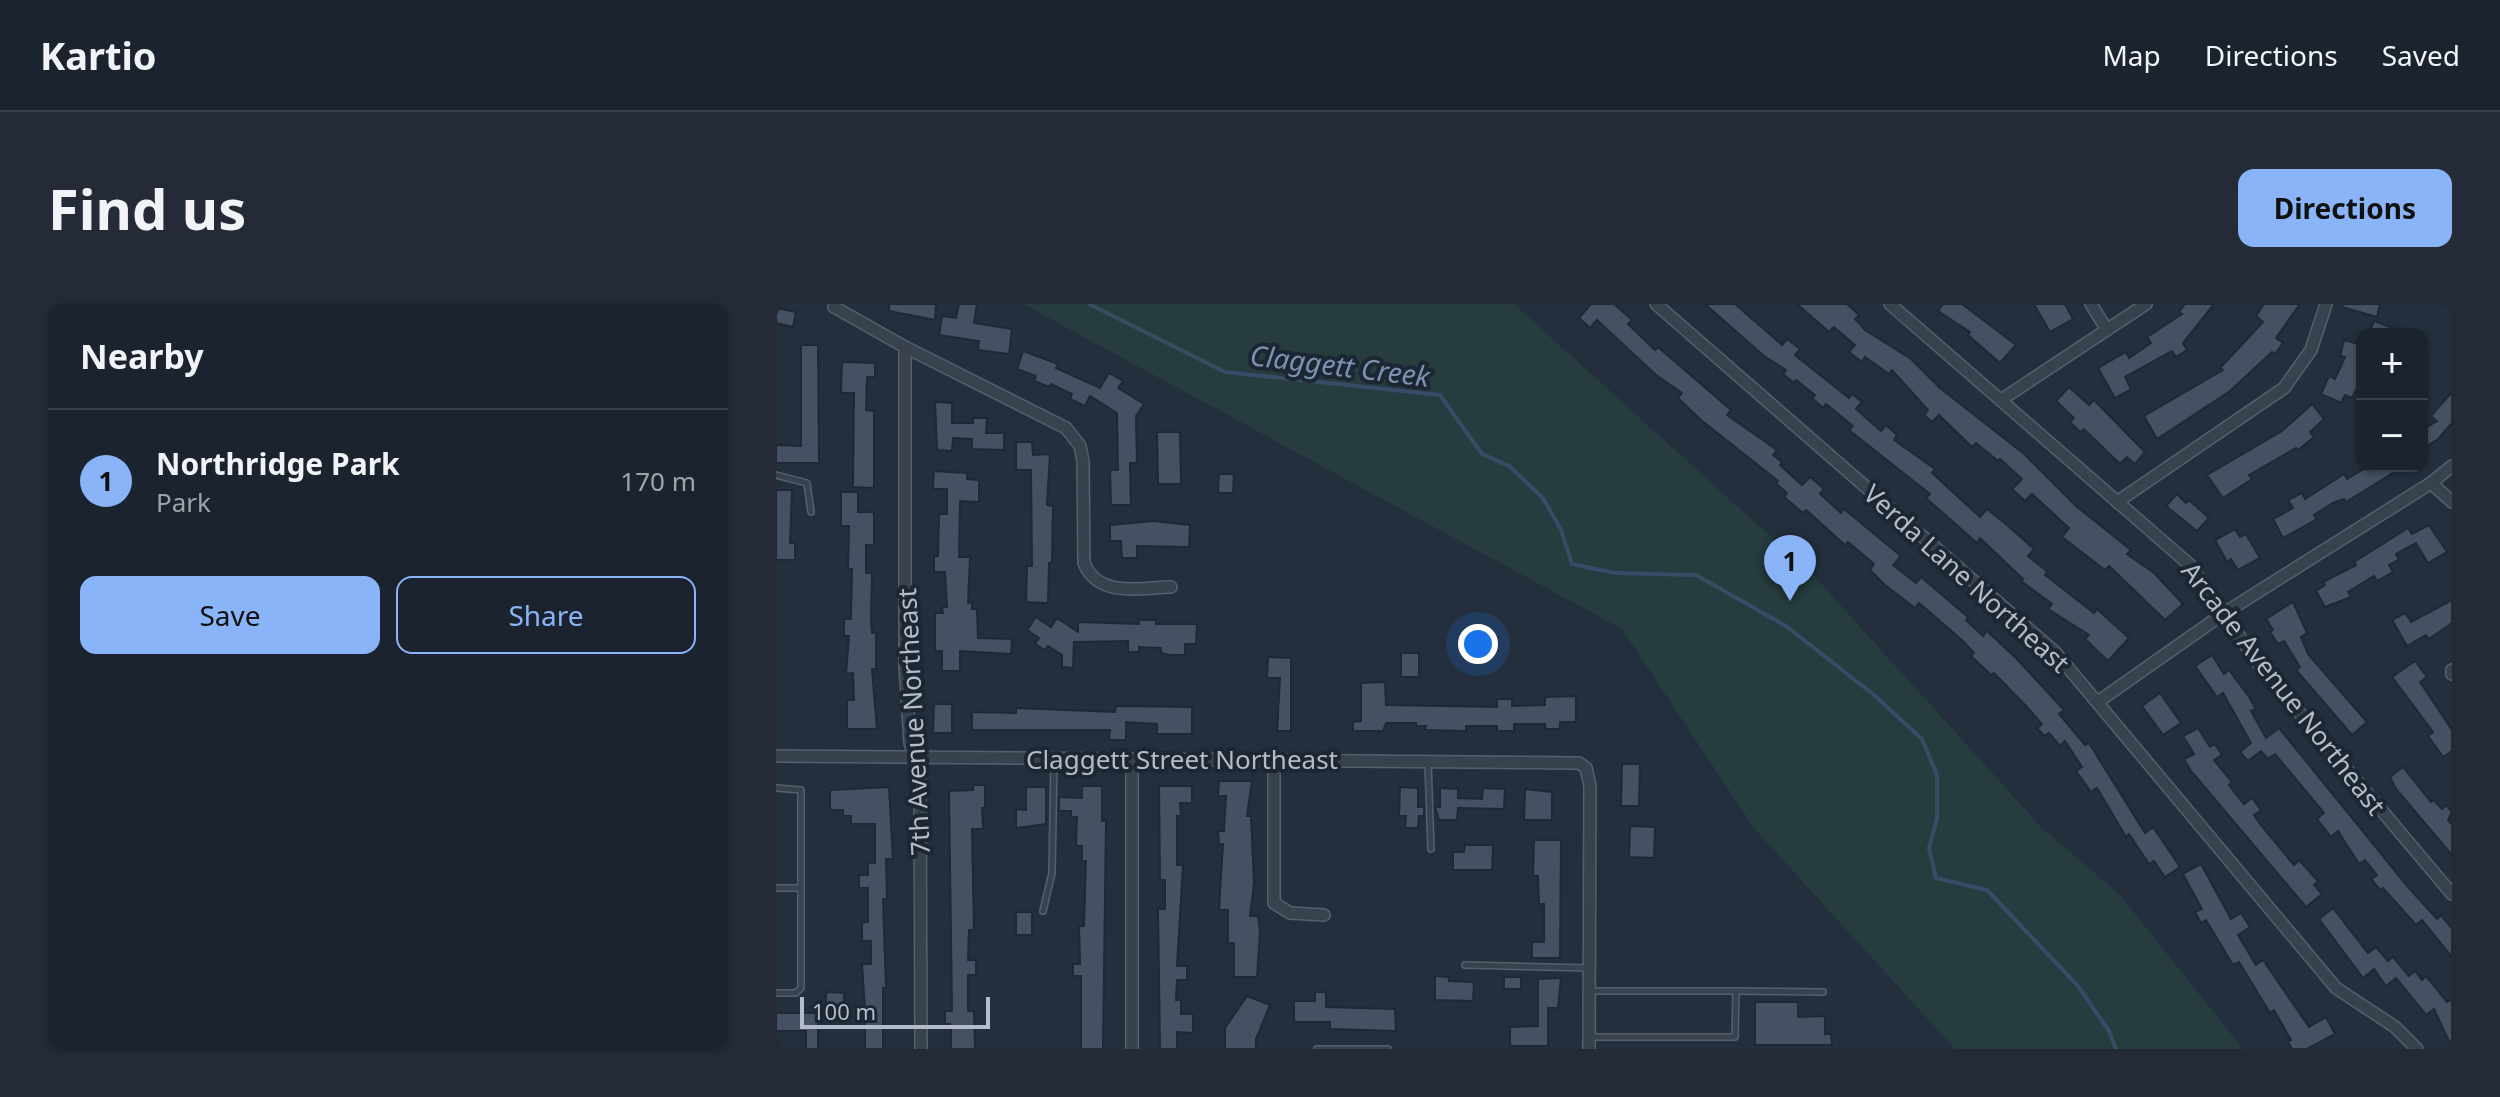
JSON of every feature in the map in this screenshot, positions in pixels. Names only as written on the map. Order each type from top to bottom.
[{"type":"street","name":"Verda Lane Northeast","points":[[1656,304],[2026,624],[2099,701],[2336,988],[2395,1027],[2417,1049]]},
{"type":"street","name":"Arcade Avenue Northeast","points":[[1890,304],[2190,565],[2260,666],[2452,894]]},
{"type":"street","points":[[2091,304],[2107,330]]},
{"type":"street","points":[[2001,400],[2146,304]]},
{"type":"street","points":[[2117,502],[2284,388],[2311,350],[2326,304]]},
{"type":"street","points":[[834,307],[905,347],[1066,428],[1080,446],[1083,461],[1084,563],[1090,577],[1102,586],[1117,588],[1171,587]]},
{"type":"street","name":"7th Avenue Northeast","points":[[905,347],[905,666],[915,757],[920,774],[921,1049]]},
{"type":"street","points":[[2099,701],[2223,614],[2431,483],[2452,466]]},
{"type":"street","points":[[2431,483],[2452,502]]},
{"type":"street","name":"Claggett Street Northeast","points":[[776,756],[1570,762],[1586,768],[1590,786],[1590,968]]},
{"type":"street","points":[[1132,760],[1132,1049]]},
{"type":"street","points":[[1274,760],[1274,903],[1290,913],[1324,915]]},
{"type":"street","points":[[1590,968],[1590,1043]]},
{"type":"lane","points":[[776,475],[807,483],[811,512]]},
{"type":"lane","points":[[1043,911],[1052,873],[1054,759]]},
{"type":"lane","points":[[1428,761],[1431,849]]},
{"type":"lane","points":[[776,788],[801,790],[801,988],[796,993],[776,993]]},
{"type":"lane","points":[[776,888],[801,888]]},
{"type":"lane","points":[[1465,965],[1590,968]]},
{"type":"lane","points":[[1590,991],[1823,992]]},
{"type":"lane","points":[[1590,1043],[1735,1037],[1736,991]]},
{"type":"lane","points":[[1317,1049],[1388,1049]]},
{"type":"green space","points":[[1023,304],[1514,304],[1814,576],[2042,828],[2119,894],[2243,1049],[1955,1049],[1754,828],[1622,629]]},
{"type":"building","points":[[889,304],[936,304],[935,320],[889,311]]},
{"type":"building","points":[[959,304],[977,304],[974,323],[1012,329],[1009,354],[978,350],[979,341],[939,335],[942,316],[956,318]]},
{"type":"building","points":[[1591,304],[1614,304],[1632,320],[1628,324],[1655,350],[1658,347],[1731,410],[1727,415],[1777,450],[1773,455],[1782,462],[1780,465],[1802,485],[1810,477],[1824,489],[1820,494],[1841,513],[1844,509],[1901,556],[1893,565],[1916,583],[1921,577],[1968,617],[1966,620],[1983,636],[1987,631],[2016,658],[2064,710],[2059,714],[2085,745],[2089,743],[2145,833],[2153,827],[2180,867],[2165,877],[2154,861],[2149,864],[2129,834],[2126,837],[2097,788],[2091,792],[2076,771],[2082,767],[2065,741],[2060,746],[2049,733],[2044,736],[2037,728],[2042,724],[1994,673],[1991,675],[1971,656],[1974,653],[1963,641],[1919,603],[1915,608],[1885,585],[1870,570],[1874,564],[1848,542],[1845,545],[1806,510],[1803,513],[1784,497],[1787,493],[1776,484],[1778,481],[1701,420],[1678,398],[1682,393],[1656,375],[1597,320],[1590,328],[1579,318]]},
{"type":"building","points":[[1705,304],[1735,304],[1782,345],[1787,339],[1800,349],[1795,355],[1849,398],[1852,394],[1862,402],[1856,409],[1881,431],[1886,425],[1897,435],[1894,440],[1935,469],[1932,473],[1980,517],[1987,509],[2007,525],[2034,549],[2028,556],[2048,572],[2045,575],[2094,613],[2097,609],[2129,638],[2108,661],[2085,639],[2089,635],[2048,609],[2052,604],[2021,581],[2023,579],[1980,538],[1977,543],[1926,498],[1930,494],[1849,430],[1853,426],[1826,404],[1823,408],[1812,398],[1815,395],[1783,374],[1786,370],[1764,356]]},
{"type":"building","points":[[1797,304],[1847,304],[1859,315],[1855,319],[1865,330],[1911,359],[1940,388],[2024,454],[2076,506],[2131,550],[2127,554],[2154,573],[2183,604],[2165,620],[2109,566],[2105,570],[2062,537],[2069,528],[2032,494],[2025,501],[2012,489],[2022,479],[2000,459],[1998,461],[1976,443],[1972,447],[1939,415],[1932,422],[1924,415],[1928,410],[1892,370],[1889,374],[1865,357],[1862,362],[1849,352],[1855,345],[1834,327],[1829,332]]},
{"type":"building","points":[[1943,304],[1962,304],[2016,345],[2000,363],[1968,335],[1970,332],[1938,311]]},
{"type":"building","points":[[2034,304],[2065,304],[2073,319],[2050,332]]},
{"type":"building","points":[[2185,304],[2214,304],[2183,343],[2187,350],[2176,357],[2172,351],[2125,377],[2131,389],[2115,398],[2098,368],[2126,352],[2129,358],[2151,343],[2147,337],[2182,314],[2179,312]]},
{"type":"building","points":[[2264,304],[2300,304],[2276,338],[2283,343],[2275,354],[2272,352],[2230,391],[2157,439],[2144,416],[2223,370],[2220,368],[2263,322],[2256,316]]},
{"type":"building","points":[[2343,304],[2380,304],[2377,317],[2342,307]]},
{"type":"building","points":[[776,308],[796,312],[793,327],[776,323]]},
{"type":"building","points":[[2374,321],[2393,328],[2371,328]]},
{"type":"building","points":[[2344,340],[2356,343],[2356,390],[2352,398],[2345,395],[2341,403],[2321,394],[2329,376],[2335,379],[2345,357],[2340,356]]},
{"type":"building","points":[[801,345],[818,345],[819,463],[776,463],[776,445],[801,446]]},
{"type":"building","points":[[1023,351],[1058,364],[1056,368],[1100,388],[1109,373],[1123,381],[1118,388],[1144,404],[1136,416],[1137,463],[1130,463],[1131,505],[1111,505],[1110,470],[1118,470],[1117,413],[1090,396],[1085,406],[1070,399],[1072,394],[1051,384],[1049,387],[1034,381],[1036,376],[1017,369]]},
{"type":"building","points":[[842,362],[875,363],[875,377],[867,377],[866,410],[874,411],[874,488],[853,487],[854,393],[841,393]]},
{"type":"building","points":[[2069,387],[2089,405],[2094,400],[2145,452],[2135,464],[2127,457],[2120,464],[2084,429],[2080,432],[2070,422],[2074,418],[2056,401]]},
{"type":"building","points":[[2452,392],[2452,423],[2428,445],[2428,426],[2437,421],[2431,416]]},
{"type":"building","points":[[935,402],[952,403],[952,423],[973,423],[973,418],[987,418],[986,433],[1004,433],[1004,450],[972,449],[972,439],[953,438],[952,451],[937,450]]},
{"type":"building","points":[[2312,404],[2324,419],[2310,432],[2314,437],[2298,450],[2296,448],[2249,475],[2252,479],[2223,498],[2207,475],[2282,431]]},
{"type":"building","points":[[1157,432],[1180,432],[1181,484],[1158,484]]},
{"type":"building","points":[[1016,442],[1032,442],[1033,455],[1050,454],[1047,505],[1053,506],[1048,603],[1026,602],[1027,566],[1032,566],[1031,470],[1016,470]]},
{"type":"building","points":[[934,471],[967,473],[967,479],[979,480],[979,502],[960,501],[959,557],[970,557],[968,603],[972,602],[972,609],[977,609],[978,638],[1012,639],[1011,654],[960,651],[960,671],[942,671],[942,651],[935,651],[935,613],[943,613],[942,607],[947,607],[945,572],[934,572],[934,556],[938,556],[939,514],[947,514],[947,489],[933,489]]},
{"type":"building","points":[[2359,472],[2394,472],[2346,502],[2344,499],[2333,503],[2314,515],[2317,519],[2283,538],[2273,519],[2293,508],[2288,500],[2302,493],[2305,499],[2344,474],[2347,479]]},
{"type":"building","points":[[1219,474],[1234,474],[1233,493],[1218,493]]},
{"type":"building","points":[[776,490],[792,490],[790,543],[795,543],[795,560],[776,560]]},
{"type":"building","points":[[841,492],[858,492],[858,512],[874,512],[874,545],[866,545],[866,573],[872,573],[871,619],[872,633],[876,633],[876,669],[872,669],[877,729],[847,729],[847,700],[854,700],[853,673],[846,674],[849,636],[844,636],[844,619],[851,619],[852,569],[848,569],[849,526],[841,526]]},
{"type":"building","points":[[2177,494],[2209,518],[2197,531],[2166,506]]},
{"type":"building","points":[[1153,521],[1190,525],[1189,547],[1137,546],[1137,558],[1122,558],[1121,541],[1110,541],[1110,525]]},
{"type":"building","points":[[2429,525],[2447,552],[2428,563],[2416,543],[2396,554],[2399,560],[2389,565],[2393,572],[2377,581],[2374,576],[2348,592],[2351,597],[2325,607],[2316,591],[2325,585],[2323,582],[2356,565],[2354,562],[2408,528],[2412,534]]},
{"type":"building","points":[[2235,529],[2240,537],[2246,534],[2260,558],[2238,570],[2231,559],[2227,562],[2215,540]]},
{"type":"building","points":[[2452,600],[2452,623],[2429,639],[2426,635],[2407,646],[2392,620],[2405,613],[2411,622]]},
{"type":"building","points":[[2293,602],[2307,633],[2301,637],[2308,654],[2367,722],[2352,735],[2296,670],[2300,667],[2284,641],[2278,644],[2270,632],[2273,630],[2266,619]]},
{"type":"building","points":[[1036,617],[1051,627],[1057,618],[1078,632],[1078,622],[1139,624],[1139,620],[1156,620],[1156,624],[1197,624],[1196,644],[1185,644],[1185,655],[1170,655],[1161,653],[1161,648],[1139,647],[1139,652],[1128,652],[1128,641],[1074,642],[1073,668],[1062,667],[1062,655],[1048,646],[1045,650],[1035,644],[1039,638],[1027,630]]},
{"type":"building","points":[[1401,653],[1419,653],[1419,677],[1401,677]]},
{"type":"building","points":[[2212,655],[2224,674],[2229,670],[2249,697],[2256,709],[2251,711],[2266,738],[2279,728],[2408,887],[2437,919],[2441,915],[2452,929],[2452,957],[2422,920],[2416,925],[2383,888],[2380,890],[2371,879],[2377,875],[2365,860],[2359,864],[2338,831],[2331,837],[2317,819],[2324,813],[2275,754],[2268,759],[2261,751],[2248,761],[2240,752],[2251,743],[2223,693],[2217,697],[2195,666]]},
{"type":"building","points":[[1268,657],[1291,658],[1291,731],[1277,731],[1280,678],[1267,678]]},
{"type":"building","points":[[2415,661],[2427,677],[2420,682],[2452,730],[2452,751],[2443,757],[2428,736],[2433,732],[2392,677]]},
{"type":"building","points":[[1385,682],[1386,705],[1497,707],[1497,699],[1512,699],[1512,706],[1545,705],[1545,697],[1576,696],[1576,722],[1560,722],[1560,729],[1546,729],[1545,724],[1514,724],[1514,731],[1497,731],[1497,726],[1466,726],[1466,731],[1425,730],[1426,726],[1416,726],[1416,723],[1386,723],[1383,731],[1353,731],[1353,722],[1361,721],[1361,683]]},
{"type":"building","points":[[2160,693],[2181,723],[2163,735],[2142,706]]},
{"type":"building","points":[[934,704],[952,704],[952,733],[933,733]]},
{"type":"building","points":[[1116,706],[1192,707],[1192,734],[1157,734],[1157,724],[1126,722],[1126,740],[1109,740],[1110,730],[972,730],[972,712],[1016,713],[1016,708],[1115,712]]},
{"type":"building","points":[[2198,728],[2210,747],[2215,744],[2222,755],[2214,760],[2232,782],[2229,785],[2244,804],[2252,798],[2261,810],[2254,815],[2260,824],[2294,865],[2299,860],[2318,881],[2314,885],[2322,894],[2306,907],[2191,771],[2184,759],[2194,754],[2183,736]]},
{"type":"building","points":[[1622,764],[1640,764],[1639,806],[1621,806]]},
{"type":"building","points":[[2403,767],[2431,802],[2434,800],[2442,809],[2446,805],[2452,812],[2448,820],[2452,825],[2452,855],[2396,789],[2390,777]]},
{"type":"building","points":[[1219,781],[1252,781],[1247,816],[1251,816],[1254,883],[1250,916],[1258,916],[1260,932],[1257,977],[1234,977],[1234,943],[1228,943],[1228,910],[1219,910],[1223,844],[1219,845],[1218,831],[1224,831],[1226,796],[1218,796]]},
{"type":"building","points":[[973,785],[985,785],[983,829],[972,829],[974,930],[969,930],[968,960],[976,960],[976,975],[968,975],[968,1011],[974,1011],[975,1049],[951,1049],[950,1024],[945,1024],[945,1011],[952,1011],[949,791],[973,790]]},
{"type":"building","points":[[1082,786],[1102,786],[1102,821],[1106,821],[1103,1049],[1081,1049],[1081,976],[1073,976],[1073,964],[1080,964],[1079,926],[1084,926],[1086,861],[1082,861],[1082,846],[1076,846],[1077,817],[1071,817],[1071,811],[1059,811],[1059,797],[1082,798]]},
{"type":"building","points":[[1159,786],[1192,786],[1192,803],[1180,803],[1181,816],[1177,816],[1177,865],[1183,865],[1177,966],[1187,966],[1187,980],[1177,980],[1176,1000],[1181,1000],[1181,1014],[1193,1014],[1193,1033],[1177,1032],[1177,1049],[1160,1049],[1158,909],[1165,909],[1165,880],[1160,880]]},
{"type":"building","points":[[889,787],[893,859],[886,859],[887,899],[883,899],[886,988],[883,988],[883,1049],[865,1049],[865,1021],[858,1021],[858,1010],[865,1010],[862,964],[871,964],[871,941],[862,941],[862,922],[868,922],[868,888],[859,888],[859,875],[868,875],[868,863],[875,863],[875,824],[851,824],[851,816],[843,816],[843,810],[830,810],[830,790]]},
{"type":"building","points":[[1026,787],[1046,787],[1046,824],[1016,828],[1016,809],[1026,810]]},
{"type":"building","points":[[1400,787],[1418,788],[1418,807],[1424,807],[1424,816],[1419,816],[1418,828],[1405,828],[1406,816],[1399,816]]},
{"type":"building","points":[[1440,788],[1458,789],[1458,798],[1482,799],[1483,788],[1505,789],[1504,809],[1458,808],[1457,820],[1439,820],[1435,807],[1440,807]]},
{"type":"building","points":[[1525,789],[1552,792],[1552,820],[1524,820]]},
{"type":"building","points":[[1630,826],[1655,827],[1654,858],[1629,857]]},
{"type":"building","points":[[1534,840],[1561,840],[1560,958],[1532,958],[1532,942],[1544,942],[1544,904],[1539,904],[1538,876],[1533,876]]},
{"type":"building","points":[[1465,845],[1493,845],[1492,870],[1453,870],[1453,852],[1464,852]]},
{"type":"building","points":[[2201,864],[2231,919],[2241,913],[2250,927],[2238,935],[2256,965],[2263,960],[2309,1027],[2326,1017],[2335,1034],[2307,1049],[2292,1049],[2288,1042],[2291,1040],[2274,1010],[2270,1013],[2239,962],[2233,965],[2206,920],[2201,923],[2195,912],[2202,909],[2183,874]]},
{"type":"building","points":[[2333,908],[2368,953],[2376,947],[2388,961],[2393,957],[2409,976],[2415,971],[2422,980],[2426,976],[2447,1002],[2452,999],[2452,1048],[2434,1009],[2426,1015],[2396,978],[2386,986],[2374,969],[2363,978],[2319,919]]},
{"type":"building","points":[[1016,912],[1032,912],[1032,935],[1016,935]]},
{"type":"building","points":[[1435,976],[1449,977],[1449,981],[1474,982],[1473,1001],[1435,1000]]},
{"type":"building","points":[[1504,977],[1521,977],[1521,989],[1504,989]]},
{"type":"building","points":[[1561,978],[1558,1008],[1548,1008],[1548,1046],[1510,1046],[1510,1027],[1538,1026],[1538,979]]},
{"type":"building","points":[[826,992],[844,993],[844,1009],[826,1009]]},
{"type":"building","points":[[1315,992],[1326,992],[1326,1007],[1395,1009],[1396,1031],[1330,1029],[1330,1022],[1294,1022],[1294,1001],[1315,1001]]},
{"type":"building","points":[[1247,996],[1270,1005],[1256,1039],[1256,1049],[1225,1049],[1225,1028]]},
{"type":"building","points":[[1755,1002],[1798,1002],[1798,1017],[1825,1016],[1825,1034],[1831,1034],[1832,1045],[1755,1045]]},
{"type":"building","points":[[776,1013],[818,1013],[818,1049],[806,1049],[806,1031],[776,1031]]},
{"type":"waterway","name":"Claggett Creek","points":[[1089,304],[1225,372],[1440,395],[1482,454],[1509,466],[1543,498],[1561,530],[1572,564],[1615,573],[1696,575],[1786,626],[1874,695],[1922,739],[1937,775],[1937,819],[1929,848],[1936,878],[1987,890],[2078,986],[2109,1031],[2116,1049]]},
{"type":"place","name":"Northridge Park","points":[[1790,601]]}]
